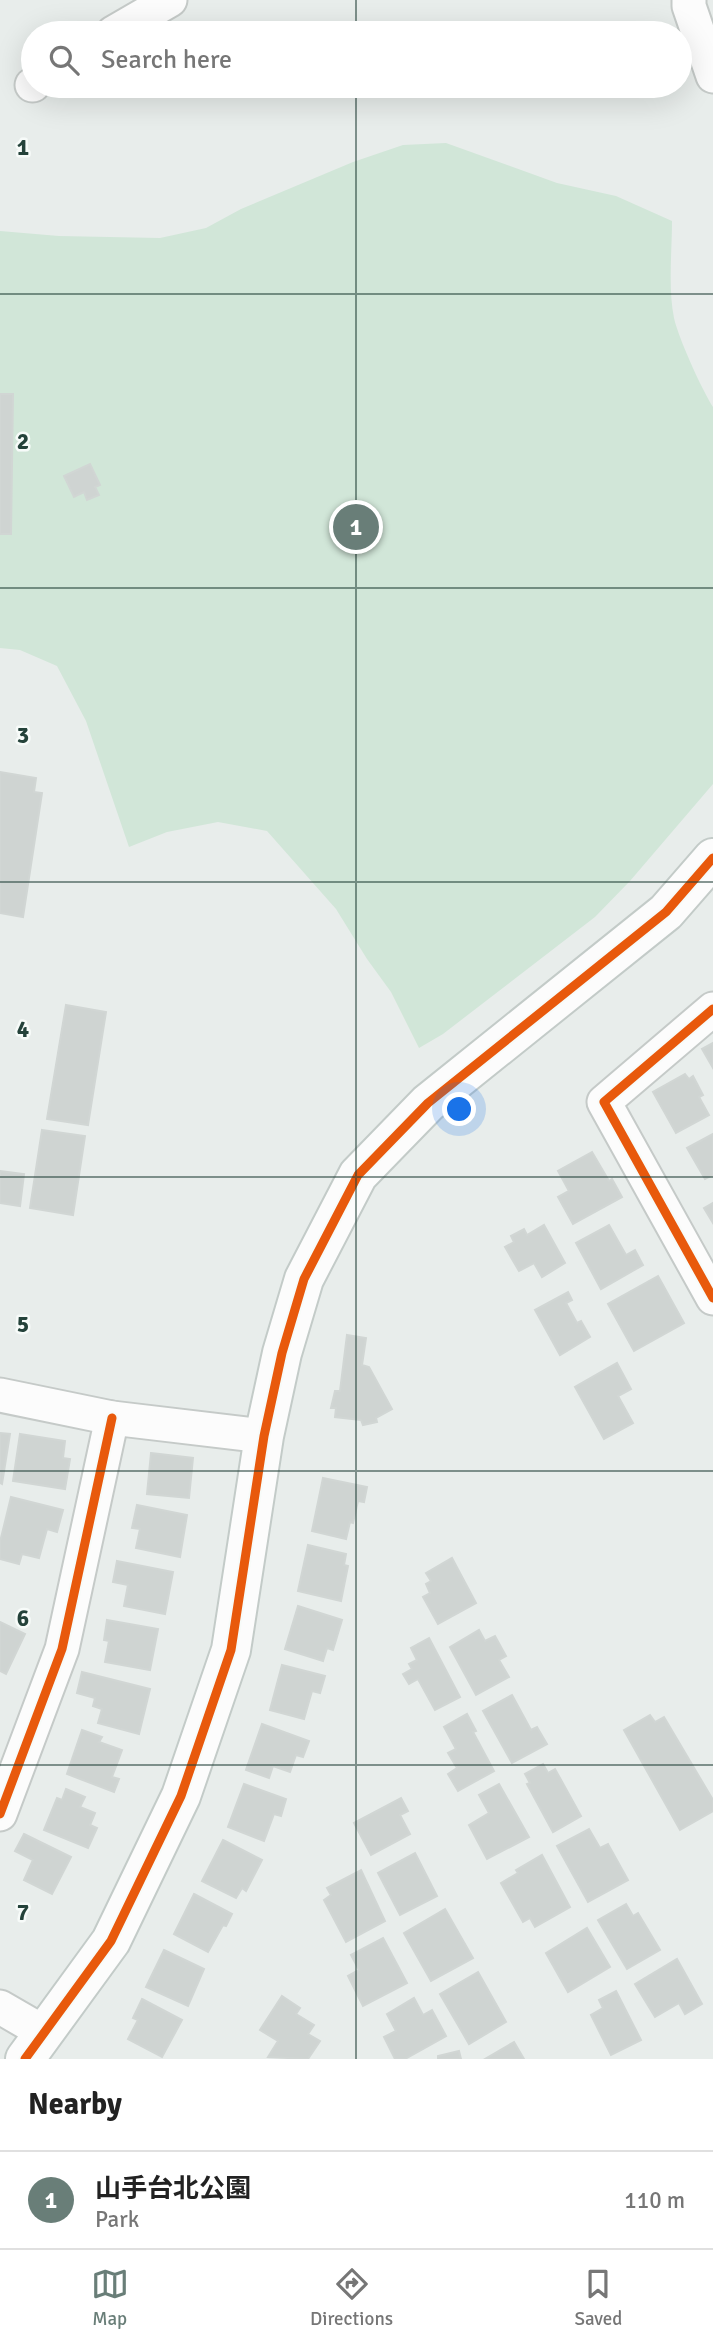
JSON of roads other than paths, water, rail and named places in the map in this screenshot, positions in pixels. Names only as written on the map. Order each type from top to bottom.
[{"type":"street","points":[[134,21],[170,0]]},
{"type":"street","points":[[689,0],[713,76]]},
{"type":"street","points":[[0,2007],[35,2046],[111,1941],[181,1796],[231,1650],[264,1436],[282,1353],[304,1279],[358,1175],[428,1103],[666,912],[713,858]]},
{"type":"street","points":[[713,1009],[604,1102],[713,1298]]},
{"type":"street","points":[[0,1395],[112,1418],[264,1436]]},
{"type":"street","points":[[0,1814],[62,1649],[112,1418]]},
{"type":"place","name":"山手台北公園","points":[[356,527]]}]
